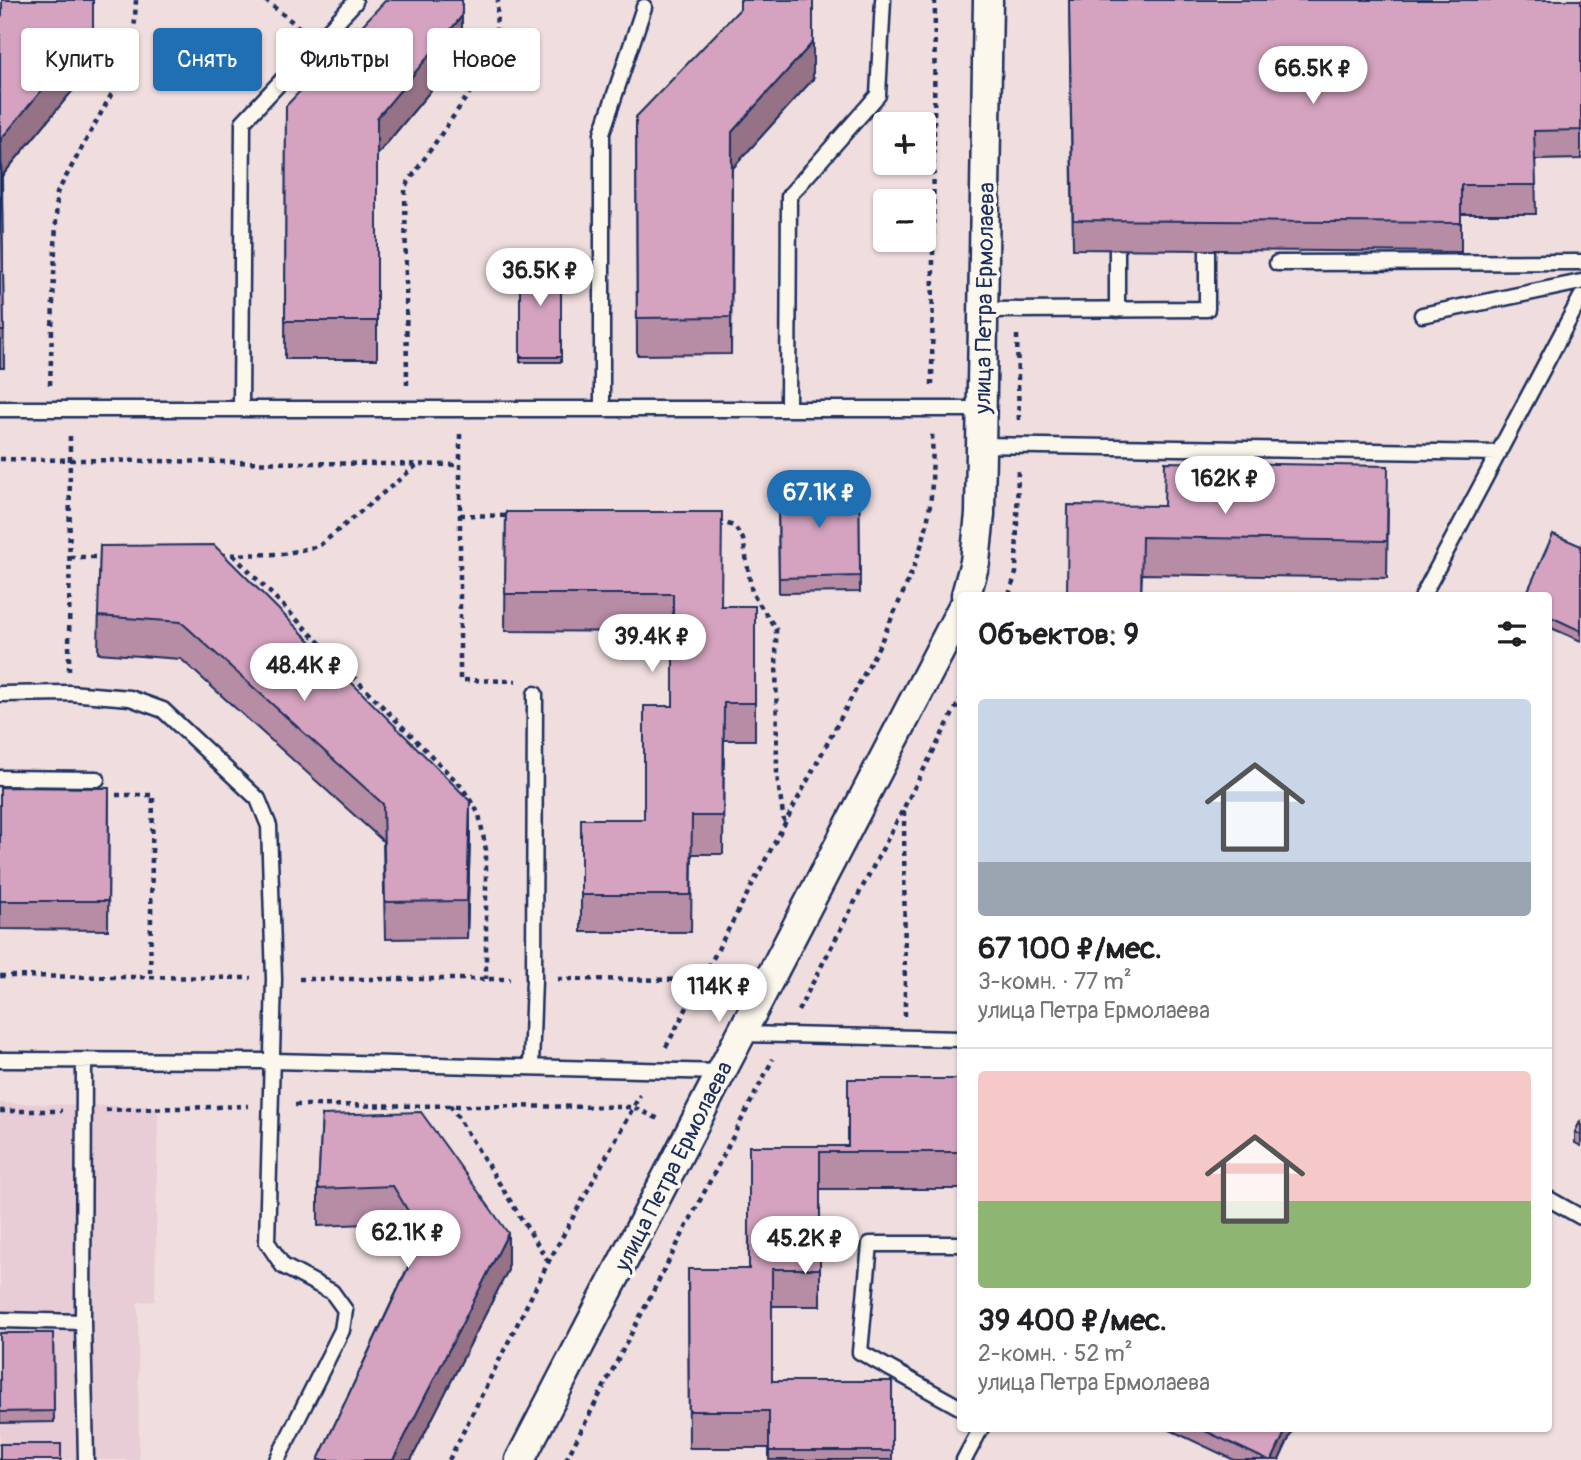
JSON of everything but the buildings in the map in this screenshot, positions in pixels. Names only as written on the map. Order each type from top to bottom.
[{"type":"street","name":"улица Петра Ермолаева","points":[[966,592],[975,562],[980,514],[988,0]]},
{"type":"street","name":"улица Петра Ермолаева","points":[[520,1460],[957,618]]},
{"type":"lane","points":[[788,408],[789,197],[878,95],[883,0]]},
{"type":"lane","points":[[331,28],[355,2]]},
{"type":"lane","points":[[602,408],[603,133],[644,7]]},
{"type":"lane","points":[[241,409],[243,122],[276,87]]},
{"type":"lane","points":[[1117,250],[1117,310]]},
{"type":"lane","points":[[984,310],[1207,309],[1207,250]]},
{"type":"lane","points":[[1277,263],[1581,262]]},
{"type":"lane","points":[[1422,315],[1581,282]]},
{"type":"lane","points":[[1425,592],[1581,297]]},
{"type":"lane","points":[[0,409],[982,409]]},
{"type":"lane","points":[[982,445],[1499,453]]},
{"type":"lane","points":[[0,694],[69,693],[130,698],[163,710],[258,799],[269,826],[274,979],[267,1242],[283,1266],[332,1292],[345,1310],[342,1330],[277,1460]]},
{"type":"lane","points":[[531,1067],[535,694]]},
{"type":"lane","points":[[0,778],[97,779]]},
{"type":"lane","points":[[741,1034],[957,1039]]},
{"type":"lane","points":[[0,1060],[273,1061],[722,1072]]},
{"type":"lane","points":[[84,1061],[83,1322],[86,1460]]},
{"type":"lane","points":[[1552,1201],[1581,1217]]},
{"type":"lane","points":[[957,1244],[870,1244],[860,1352],[957,1406]]},
{"type":"lane","points":[[0,1320],[83,1322]]},
{"type":"lane","points":[[964,1460],[979,1432]]},
{"type":"path","points":[[49,409],[57,193],[133,55],[136,0]]},
{"type":"path","points":[[265,0],[300,28]]},
{"type":"path","points":[[407,408],[405,187],[494,57],[498,0]]},
{"type":"path","points":[[449,1460],[549,1261],[704,980],[784,822],[880,643],[900,600],[928,521],[933,469],[934,0]]},
{"type":"path","points":[[460,408],[460,680],[523,681],[535,694]]},
{"type":"path","points":[[69,693],[71,409]]},
{"type":"path","points":[[0,459],[460,465]]},
{"type":"path","points":[[220,555],[283,554],[318,547],[418,465]]},
{"type":"path","points":[[460,515],[514,516]]},
{"type":"path","points":[[717,521],[734,526],[743,539],[752,593],[776,629],[777,776],[784,822]]},
{"type":"path","points":[[233,555],[462,787],[480,814],[486,850],[486,979]]},
{"type":"path","points":[[70,557],[111,557]]},
{"type":"path","points":[[566,1460],[957,706]]},
{"type":"path","points":[[97,779],[107,795],[153,795],[150,978]]},
{"type":"path","points":[[904,810],[905,1038]]},
{"type":"path","points":[[0,976],[704,980]]},
{"type":"path","points":[[0,1111],[271,1105],[633,1107],[672,1125]]},
{"type":"path","points":[[450,1105],[549,1261]]},
{"type":"shaded area","points":[[0,1103],[158,1107],[155,1301],[138,1302],[139,1460],[0,1460]]}]
